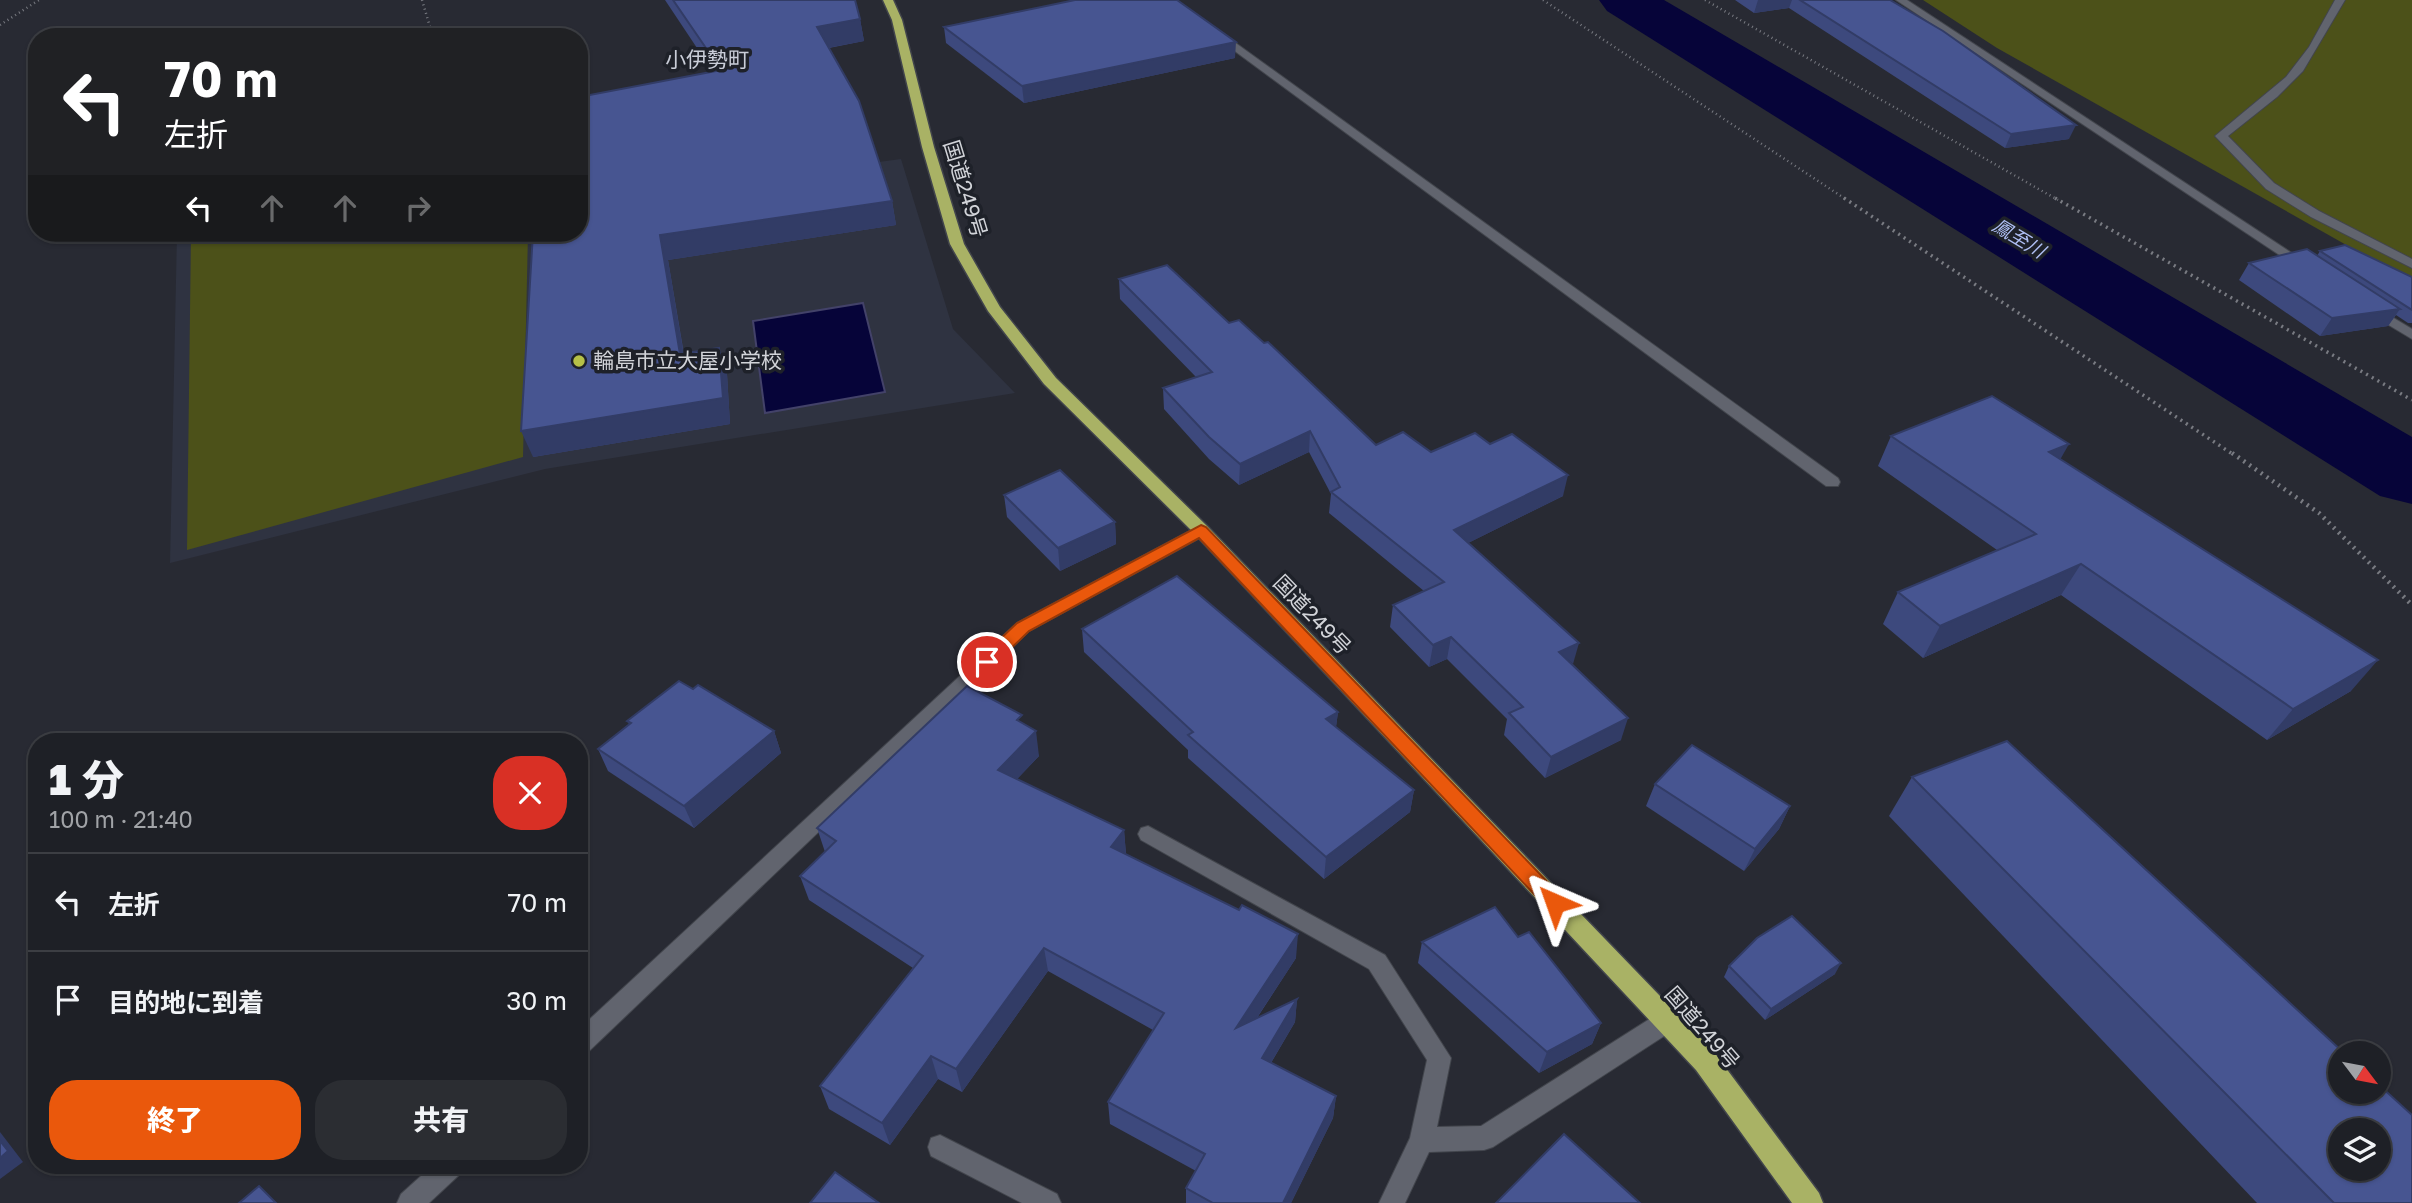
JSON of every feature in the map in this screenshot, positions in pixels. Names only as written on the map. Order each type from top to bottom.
[{"type":"highway","name":"国道249号","points":[[888,0],[897,20],[928,147],[957,244],[993,308],[1050,381],[1201,530],[1705,1061],[1810,1203]]},
{"type":"street","points":[[1901,0],[2320,275]]},
{"type":"street","points":[[2340,0],[2309,58],[2280,89],[2245,113],[2221,136],[2270,186],[2315,214],[2412,264]]},
{"type":"street","points":[[1205,24],[1832,482]]},
{"type":"street","points":[[2366,305],[2412,335]]},
{"type":"street","points":[[588,1037],[1023,627],[1201,530]]},
{"type":"street","points":[[1147,834],[1377,962],[1439,1058],[1422,1140],[1392,1203]]},
{"type":"street","points":[[1422,1140],[1484,1138],[1667,1021]]},
{"type":"street","points":[[940,1147],[1048,1203]]},
{"type":"street","points":[[410,1203],[441,1174]]},
{"type":"path","points":[[0,25],[39,0]]},
{"type":"path","points":[[422,0],[430,28]]},
{"type":"path","points":[[1543,0],[2201,432],[2319,513],[2412,605]]},
{"type":"path","points":[[1705,0],[2412,400]]},
{"type":"shaded area","name":"輪島市立大屋小学校","points":[[901,159],[953,329],[1015,393],[545,469],[170,563],[177,242],[588,242],[588,201]]},
{"type":"shaded area","points":[[863,303],[885,392],[765,413],[753,321]]},
{"type":"green space","points":[[1923,0],[2412,0],[2412,282],[1997,48]]},
{"type":"green space","points":[[191,242],[528,242],[523,457],[187,550]]},
{"type":"building","points":[[673,0],[855,0],[860,19],[817,27],[859,101],[892,201],[660,235],[680,354],[719,348],[723,398],[521,431],[532,242],[588,242],[588,95],[721,70]]},
{"type":"building","points":[[1075,0],[1177,0],[1236,42],[1022,86],[944,27]]},
{"type":"building","points":[[1800,0],[1890,0],[1943,31],[2076,125],[2011,134]]},
{"type":"building","points":[[2345,245],[2412,277],[2412,310],[2320,251]]},
{"type":"building","points":[[2307,249],[2400,309],[2332,318],[2249,263]]},
{"type":"building","points":[[1167,265],[1229,323],[1239,320],[1264,343],[1268,342],[1376,445],[1403,432],[1431,452],[1475,433],[1490,444],[1512,434],[1568,475],[1454,530],[1579,643],[1559,652],[1628,718],[1551,757],[1509,713],[1523,707],[1451,637],[1433,645],[1393,605],[1444,582],[1331,492],[1340,487],[1310,431],[1240,464],[1209,437],[1163,388],[1212,372],[1119,279]]},
{"type":"building","points":[[1992,396],[2069,444],[2049,452],[2378,660],[2293,709],[2081,564],[1940,626],[1898,592],[2036,534],[1891,436]]},
{"type":"building","points":[[1060,470],[1115,522],[1058,548],[1004,495]]},
{"type":"building","points":[[1177,576],[1338,712],[1326,719],[1414,790],[1326,857],[1188,735],[1193,732],[1082,629]]},
{"type":"building","points":[[679,681],[693,689],[698,685],[774,731],[684,806],[598,749],[631,723],[627,721]]},
{"type":"building","points":[[967,686],[1022,715],[1017,720],[1036,731],[998,770],[1124,830],[1111,847],[1239,910],[1242,905],[1298,934],[1236,1028],[1297,999],[1262,1058],[1336,1096],[1283,1203],[1213,1203],[1186,1188],[1205,1154],[1108,1102],[1164,1013],[1044,948],[956,1069],[931,1056],[882,1123],[820,1086],[923,956],[800,876],[836,841],[817,828]]},
{"type":"building","points":[[2007,741],[2331,1041],[2328,1041],[2328,1104],[2391,1104],[2391,1096],[2412,1115],[2412,1203],[2334,1203],[1912,777]]},
{"type":"building","points":[[1692,745],[1790,806],[1755,849],[1655,784]]},
{"type":"building","points":[[1495,907],[1518,937],[1529,932],[1601,1023],[1547,1052],[1422,942]]},
{"type":"building","points":[[1792,916],[1841,963],[1771,1009],[1729,966],[1757,938]]},
{"type":"building","points":[[1564,1134],[1640,1203],[1496,1203]]},
{"type":"building","points":[[0,1141],[8,1151],[0,1158]]},
{"type":"building","points":[[835,1172],[879,1203],[810,1203]]},
{"type":"building","points":[[259,1186],[276,1203],[239,1203]]},
{"type":"waterway","name":"鳳至川","points":[[1626,0],[2412,476]]},
{"type":"place","name":"輪島市立大屋小学校","points":[[579,361]]},
{"type":"district","name":"小伊勢町","points":[[707,60]]},
{"type":"route","points":[[987,662],[1023,627],[1201,530],[1555,903]]}]
